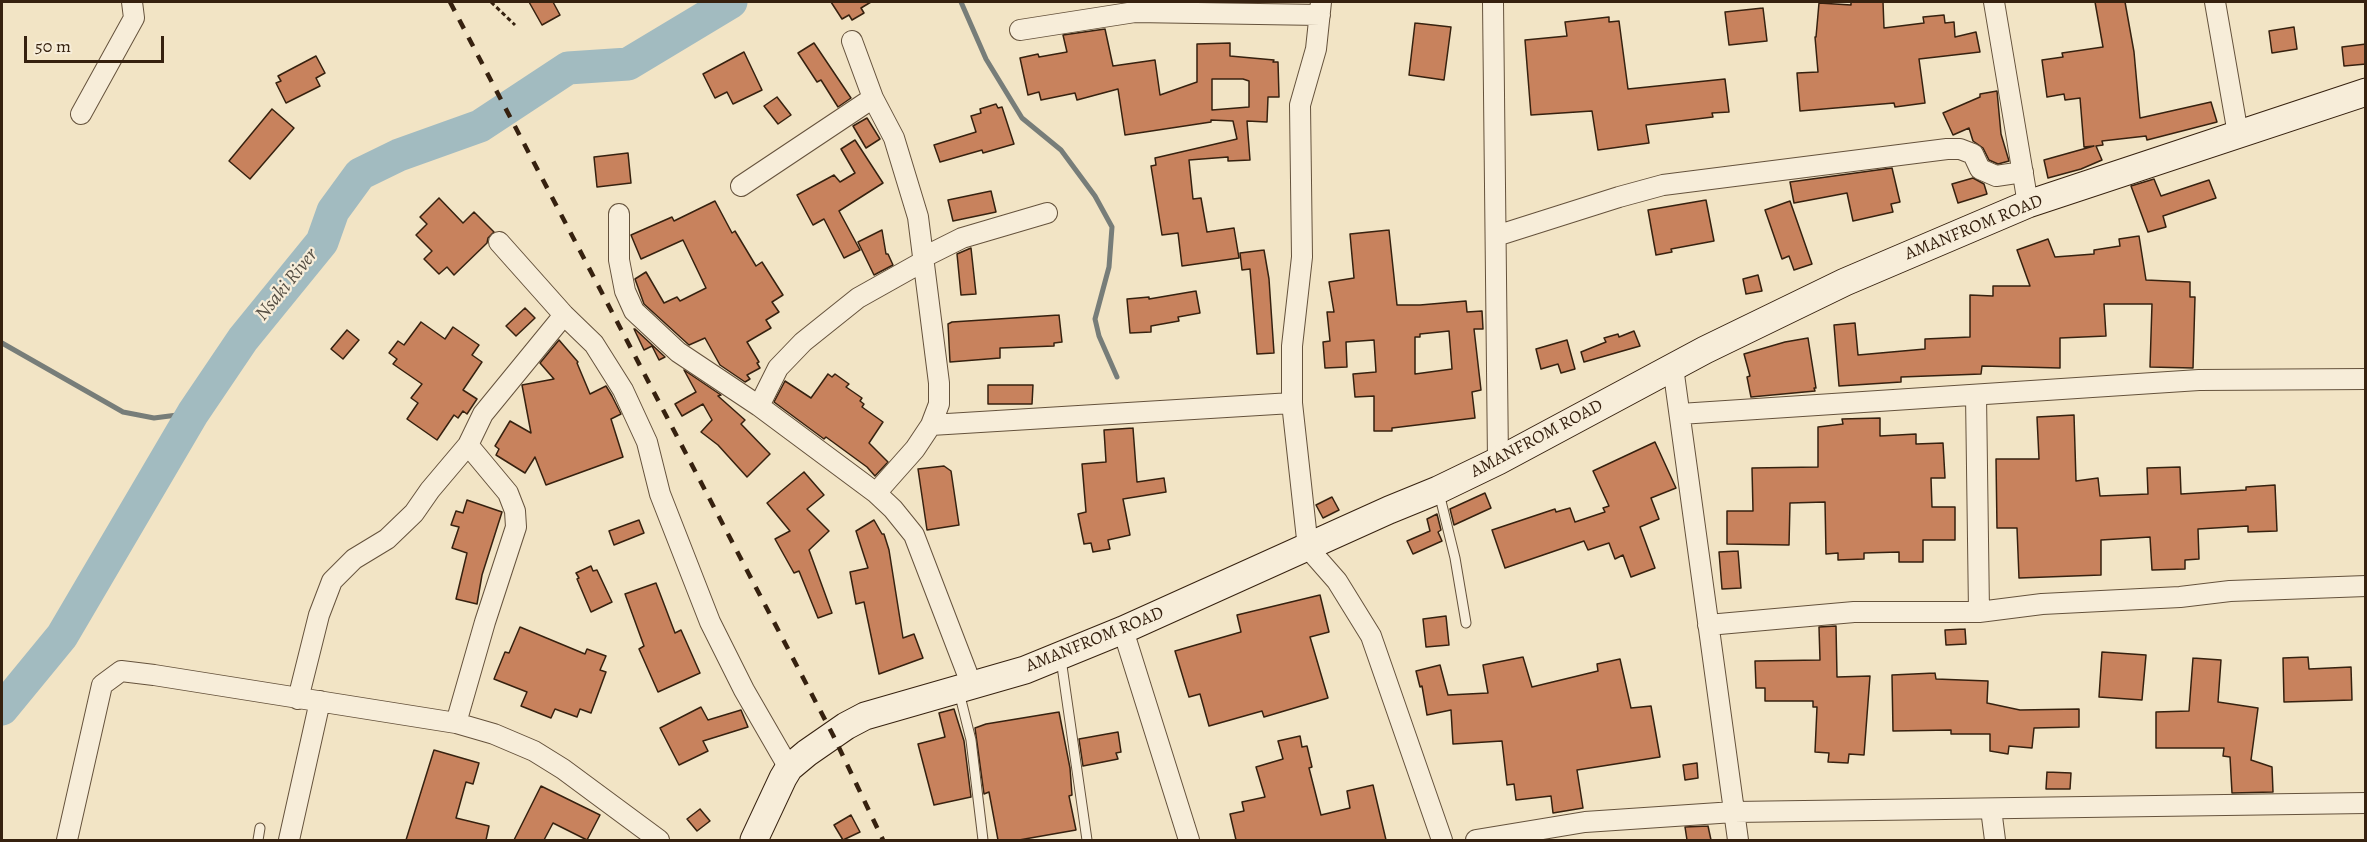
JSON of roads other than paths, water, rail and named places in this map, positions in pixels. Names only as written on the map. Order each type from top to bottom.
[{"type":"street","points":[[81,114],[134,18],[132,2]]},
{"type":"street","points":[[1493,2],[1498,461]]},
{"type":"street","points":[[1994,2],[2028,204]]},
{"type":"street","points":[[2215,2],[2238,134]]},
{"type":"street","points":[[1020,30],[1134,7],[1321,8],[1316,49],[1300,105],[1302,257],[1293,346],[1292,403],[1308,549],[1337,581],[1371,636],[1442,840]]},
{"type":"street","points":[[852,41],[873,99],[894,138],[918,217],[939,383],[939,404],[931,425],[915,449],[876,493]]},
{"type":"street","name":"AMANFROM ROAD","points":[[754,840],[789,768],[846,726],[865,716],[1025,670],[1308,549],[1498,461],[1673,367],[1845,282],[2028,204],[2366,92]]},
{"type":"street","points":[[741,186],[873,99]]},
{"type":"street","points":[[1496,236],[1663,185],[1947,149],[1960,149],[1973,154],[1980,169],[1996,176],[2023,172]]},
{"type":"street","points":[[759,406],[778,368],[803,342],[858,298],[962,238],[1047,213]]},
{"type":"street","points":[[619,214],[619,260],[625,291],[634,311],[678,352],[759,406],[876,493],[893,509],[914,535],[965,688]]},
{"type":"street","points":[[499,243],[564,315],[594,344],[623,390],[647,442],[660,494],[710,622],[744,690],[789,768]]},
{"type":"street","points":[[298,699],[320,615],[332,581],[354,559],[387,539],[414,513],[430,489],[468,445],[483,414],[564,315]]},
{"type":"street","points":[[1673,367],[1738,840]]},
{"type":"street","points":[[1680,414],[2199,380],[2366,379]]},
{"type":"street","points":[[1976,394],[1978,612]]},
{"type":"street","points":[[931,425],[1292,403]]},
{"type":"street","points":[[456,723],[485,622],[516,527],[515,511],[508,493],[468,445]]},
{"type":"street","points":[[1708,625],[1854,612],[1978,612],[2042,604],[2180,597],[2230,591],[2366,586]]},
{"type":"street","points":[[1123,630],[1189,840]]},
{"type":"street","points":[[67,840],[102,685],[121,671],[456,723],[494,734],[534,750],[594,790],[659,840]]},
{"type":"street","points":[[289,840],[320,701]]},
{"type":"street","points":[[1476,840],[1586,822],[1734,812],[2366,803]]},
{"type":"street","points":[[1991,809],[1995,840]]},
{"type":"lane","points":[[1438,490],[1455,558],[1466,623]]},
{"type":"lane","points":[[1060,656],[1087,840]]},
{"type":"lane","points":[[965,688],[983,840]]},
{"type":"lane","points":[[258,840],[260,828]]},
{"type":"waterway","name":"Nsaki River","points":[[2,709],[62,636],[193,413],[243,339],[322,242],[333,211],[360,174],[399,155],[480,126],[568,68],[628,64],[731,2]]},
{"type":"waterway","points":[[961,2],[986,59],[1022,118],[1061,150],[1095,196],[1112,227],[1109,267],[1095,319],[1099,336],[1117,377]]},
{"type":"waterway","points":[[2,343],[123,412],[154,418],[193,413]]},
{"type":"railway","points":[[450,2],[833,735],[883,840]]}]
